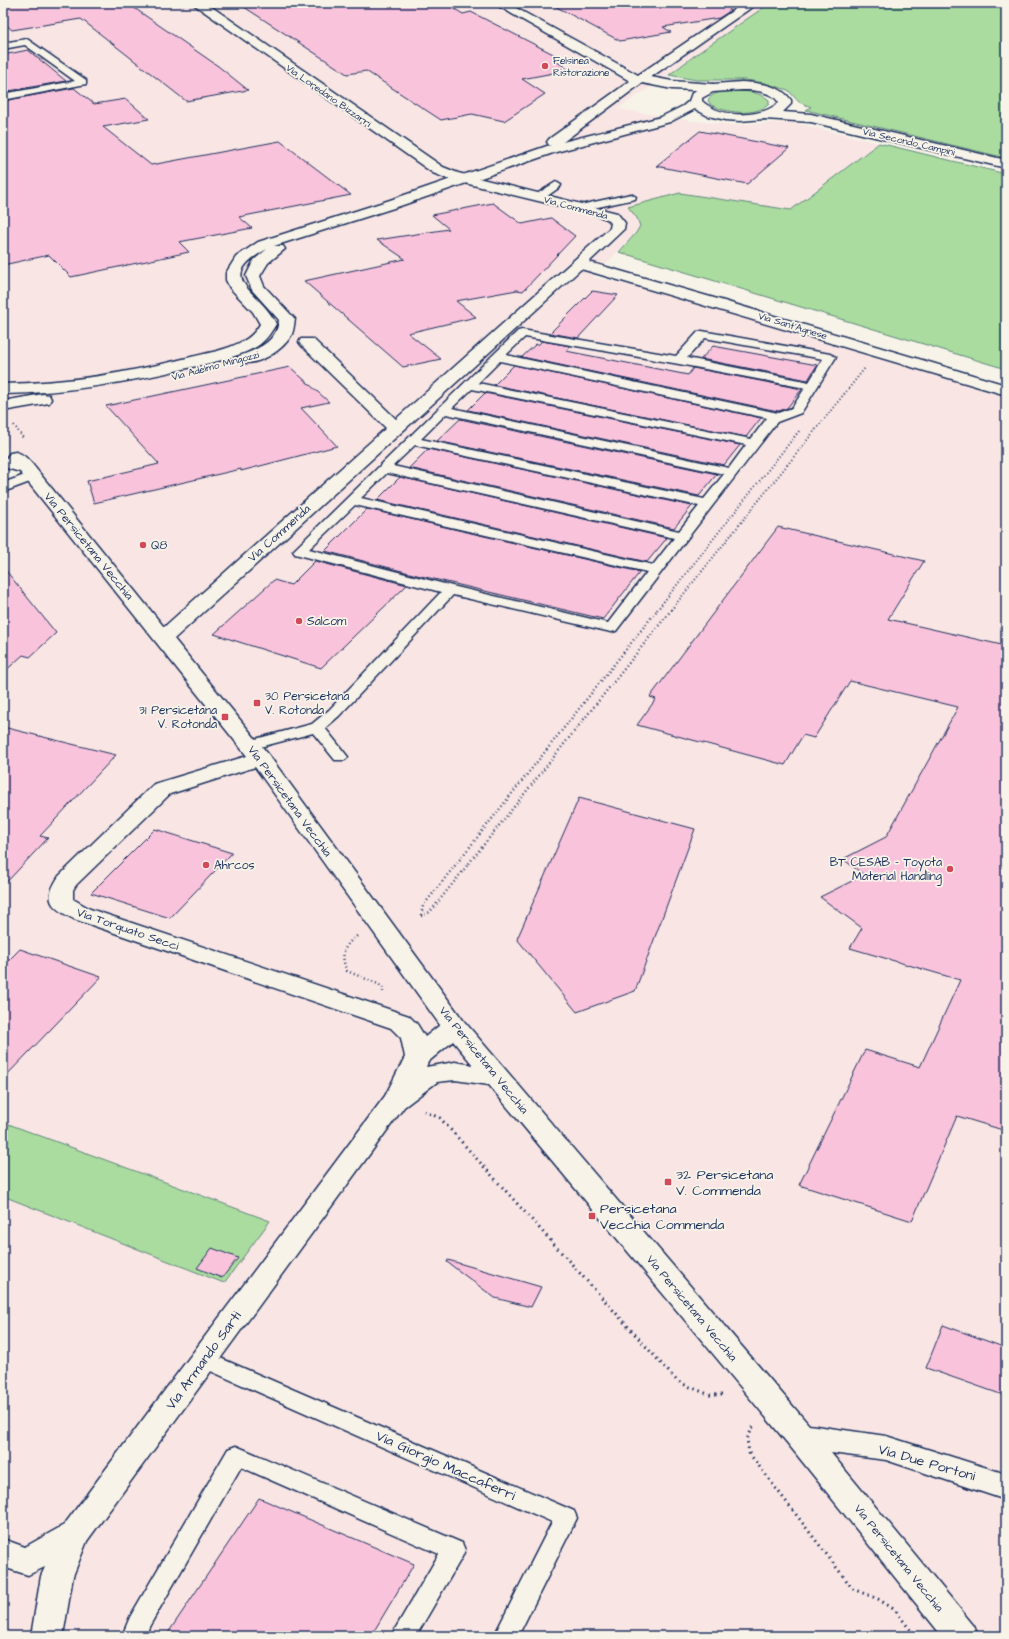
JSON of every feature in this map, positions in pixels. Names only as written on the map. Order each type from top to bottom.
[{"type":"street","name":"Via Loredano Bizzarri","points":[[198,3],[438,170],[464,179]]},
{"type":"street","points":[[500,3],[627,75],[672,85],[713,88]]},
{"type":"street","points":[[554,142],[640,79],[752,3]]},
{"type":"street","points":[[672,85],[684,91],[704,110],[724,116]]},
{"type":"street","name":"Via Secondo Campini","points":[[713,88],[736,86],[762,88],[772,91],[785,100],[794,110],[811,118]]},
{"type":"street","points":[[464,179],[529,156],[592,137],[666,118],[686,110],[699,94],[713,88]]},
{"type":"street","points":[[666,118],[694,115],[752,117],[765,115],[781,109],[785,104],[785,100]]},
{"type":"street","name":"Via Secondo Campini","points":[[765,115],[811,118],[1006,164]]},
{"type":"street","name":"Via Commenda","points":[[163,638],[617,229],[618,223],[612,216],[584,207],[464,179]]},
{"type":"street","name":"Via Adelmo Mingozzi","points":[[3,406],[100,392],[206,369],[263,352],[277,343],[284,336],[287,326],[287,319],[277,306],[257,287],[252,276],[258,265],[276,250],[394,204],[464,179]]},
{"type":"street","name":"Via Adelmo Mingozzi","points":[[3,389],[66,387],[116,380],[183,364],[246,346],[261,336],[268,324],[255,304],[237,288],[233,282],[235,268],[243,258],[270,242],[394,204]]},
{"type":"street","name":"Via Sant'Agnese","points":[[578,264],[717,303],[1006,390]]},
{"type":"street","points":[[307,342],[396,428]]},
{"type":"street","name":"Via Persicetana Vecchia","points":[[16,462],[163,638],[255,752],[454,1026],[800,1436],[962,1636]]},
{"type":"street","name":"Via Torquato Secci","points":[[255,752],[162,789],[67,881],[62,890],[61,901],[70,908],[82,914],[400,1022],[410,1031],[416,1044],[418,1057]]},
{"type":"street","name":"Via Armando Sarti","points":[[407,1105],[418,1057],[454,1026]]},
{"type":"street","name":"Via Armando Sarti","points":[[48,1636],[57,1576],[75,1534],[204,1358],[407,1105],[430,1074],[455,1071],[497,1077]]},
{"type":"street","name":"Via Due Portoni","points":[[800,1436],[886,1448],[1006,1487]]},
{"type":"street","points":[[3,1554],[28,1561],[75,1534]]},
{"type":"lane","points":[[3,46],[28,42],[83,82],[3,97]]},
{"type":"lane","points":[[539,197],[556,185]]},
{"type":"lane","points":[[584,207],[632,197]]},
{"type":"lane","points":[[679,360],[702,334],[830,357],[812,386],[797,410],[773,419],[612,628],[450,590],[300,551],[522,333],[679,360],[812,386]]},
{"type":"lane","points":[[497,357],[780,417]]},
{"type":"lane","points":[[469,385],[754,443]]},
{"type":"lane","points":[[443,410],[731,472]]},
{"type":"lane","points":[[412,441],[707,504]]},
{"type":"lane","points":[[3,488],[16,462]]},
{"type":"lane","points":[[384,468],[682,536]]},
{"type":"lane","points":[[352,500],[656,570]]},
{"type":"lane","points":[[255,752],[317,727],[334,713],[450,590]]},
{"type":"lane","points":[[317,727],[340,757]]},
{"type":"lane","name":"Via Giorgio Maccaferri","points":[[204,1358],[566,1518],[506,1636]]},
{"type":"lane","points":[[134,1636],[138,1624],[236,1455],[454,1550],[403,1636]]},
{"type":"path","points":[[802,428],[423,906],[421,916],[430,912],[867,366]]},
{"type":"path","points":[[364,934],[349,942],[342,950],[341,960],[347,971],[378,984],[383,988],[384,995]]},
{"type":"path","points":[[407,1105],[440,1118],[678,1382],[710,1395],[725,1394],[732,1396]]},
{"type":"path","points":[[752,1420],[753,1427],[747,1439],[749,1453],[853,1589],[867,1596],[878,1599],[895,1610],[915,1636]]},
{"type":"shaded area","points":[[3,3],[770,3],[669,75],[617,109],[692,121],[733,125],[791,122],[879,143],[791,210],[680,193],[629,208],[637,218],[640,225],[636,233],[593,277],[666,293],[1006,397],[1006,1636],[3,1636],[3,483],[33,476],[3,441]]},
{"type":"green space","points":[[770,3],[1006,3],[1006,158],[806,110],[811,107],[799,102],[788,90],[764,83],[746,80],[696,80],[669,75]]},
{"type":"green space","points":[[731,91],[756,93],[769,100],[769,104],[756,111],[740,112],[723,110],[710,104],[708,100],[712,95]]},
{"type":"green space","points":[[879,143],[1006,174],[1006,369],[619,252],[636,233],[640,226],[637,218],[628,207],[680,193],[791,210]]},
{"type":"green space","points":[[3,1122],[270,1221],[224,1283],[3,1196]]},
{"type":"building","points":[[3,3],[127,3],[218,66],[248,90],[186,101],[81,19],[12,30],[3,22]]},
{"type":"building","points":[[238,3],[445,3],[463,14],[471,12],[561,58],[553,59],[569,70],[522,79],[545,94],[504,121],[472,114],[441,120],[366,71],[347,74]]},
{"type":"building","points":[[549,3],[729,3],[730,11],[719,18],[663,27],[671,32],[620,41]]},
{"type":"building","points":[[28,50],[66,81],[3,92],[3,55]]},
{"type":"building","points":[[74,88],[94,104],[126,99],[149,119],[103,127],[151,165],[280,141],[351,195],[239,217],[252,228],[179,242],[189,252],[71,277],[49,255],[3,265],[3,101]]},
{"type":"building","points":[[700,131],[789,148],[747,184],[656,166]]},
{"type":"building","points":[[493,203],[522,224],[551,218],[575,236],[523,291],[517,290],[456,301],[476,317],[408,333],[441,359],[403,367],[304,281],[405,259],[377,240],[449,229],[432,215]]},
{"type":"building","points":[[592,291],[618,295],[578,338],[550,333]]},
{"type":"building","points":[[542,341],[570,346],[566,351],[688,375],[693,368],[802,389],[787,408],[779,411],[768,409],[522,357],[536,344],[538,345]]},
{"type":"building","points":[[713,346],[817,365],[808,380],[701,359]]},
{"type":"building","points":[[514,365],[761,418],[746,437],[494,385]]},
{"type":"building","points":[[290,367],[329,402],[301,408],[337,446],[241,471],[241,469],[94,503],[87,481],[159,464],[106,406]]},
{"type":"building","points":[[485,393],[740,445],[724,465],[468,410]]},
{"type":"building","points":[[460,419],[717,474],[699,496],[437,441]]},
{"type":"building","points":[[428,449],[692,506],[674,528],[409,468]]},
{"type":"building","points":[[400,477],[667,538],[647,562],[377,500]]},
{"type":"building","points":[[367,509],[640,572],[603,619],[417,575],[325,551]]},
{"type":"building","points":[[778,527],[924,561],[888,619],[1006,646],[1006,1131],[957,1116],[912,1221],[799,1185],[865,1050],[920,1067],[960,980],[850,948],[862,928],[820,897],[864,875],[843,859],[886,837],[958,707],[850,681],[814,738],[803,735],[785,765],[637,725],[656,699],[650,697]]},
{"type":"building","name":"Salcom","points":[[315,561],[407,585],[321,668],[214,634],[274,580],[291,585]]},
{"type":"building","points":[[3,567],[56,633],[30,657],[23,655],[3,673]]},
{"type":"building","points":[[3,727],[116,755],[40,836],[48,838],[3,886]]},
{"type":"building","points":[[579,798],[695,829],[635,991],[577,1012],[517,939]]},
{"type":"building","points":[[155,829],[232,853],[170,918],[91,893]]},
{"type":"building","points":[[20,949],[101,977],[3,1079],[3,966]]},
{"type":"building","points":[[212,1248],[238,1258],[222,1278],[197,1268]]},
{"type":"building","points":[[448,1260],[541,1287],[531,1307],[495,1298],[447,1262]]},
{"type":"building","points":[[943,1325],[1006,1348],[1006,1396],[926,1368]]},
{"type":"building","points":[[259,1498],[414,1564],[371,1636],[166,1636]]},
{"type":"place","name":"Felsinea Ristorazione","points":[[545,66]]},
{"type":"place","name":"Q8","points":[[143,545]]},
{"type":"place","name":"Salcom","points":[[299,621]]},
{"type":"place","name":"30 Persicetana V. Rotonda","points":[[257,703]]},
{"type":"place","name":"31 Persicetana V. Rotonda","points":[[225,717]]},
{"type":"place","name":"Ahrcos","points":[[206,865]]},
{"type":"place","name":"BT CESAB - Toyota Material Handling","points":[[950,869]]},
{"type":"place","name":"32 Persicetana V. Commenda","points":[[668,1182]]},
{"type":"place","name":"Persicetana Vecchia Commenda","points":[[592,1216]]}]
